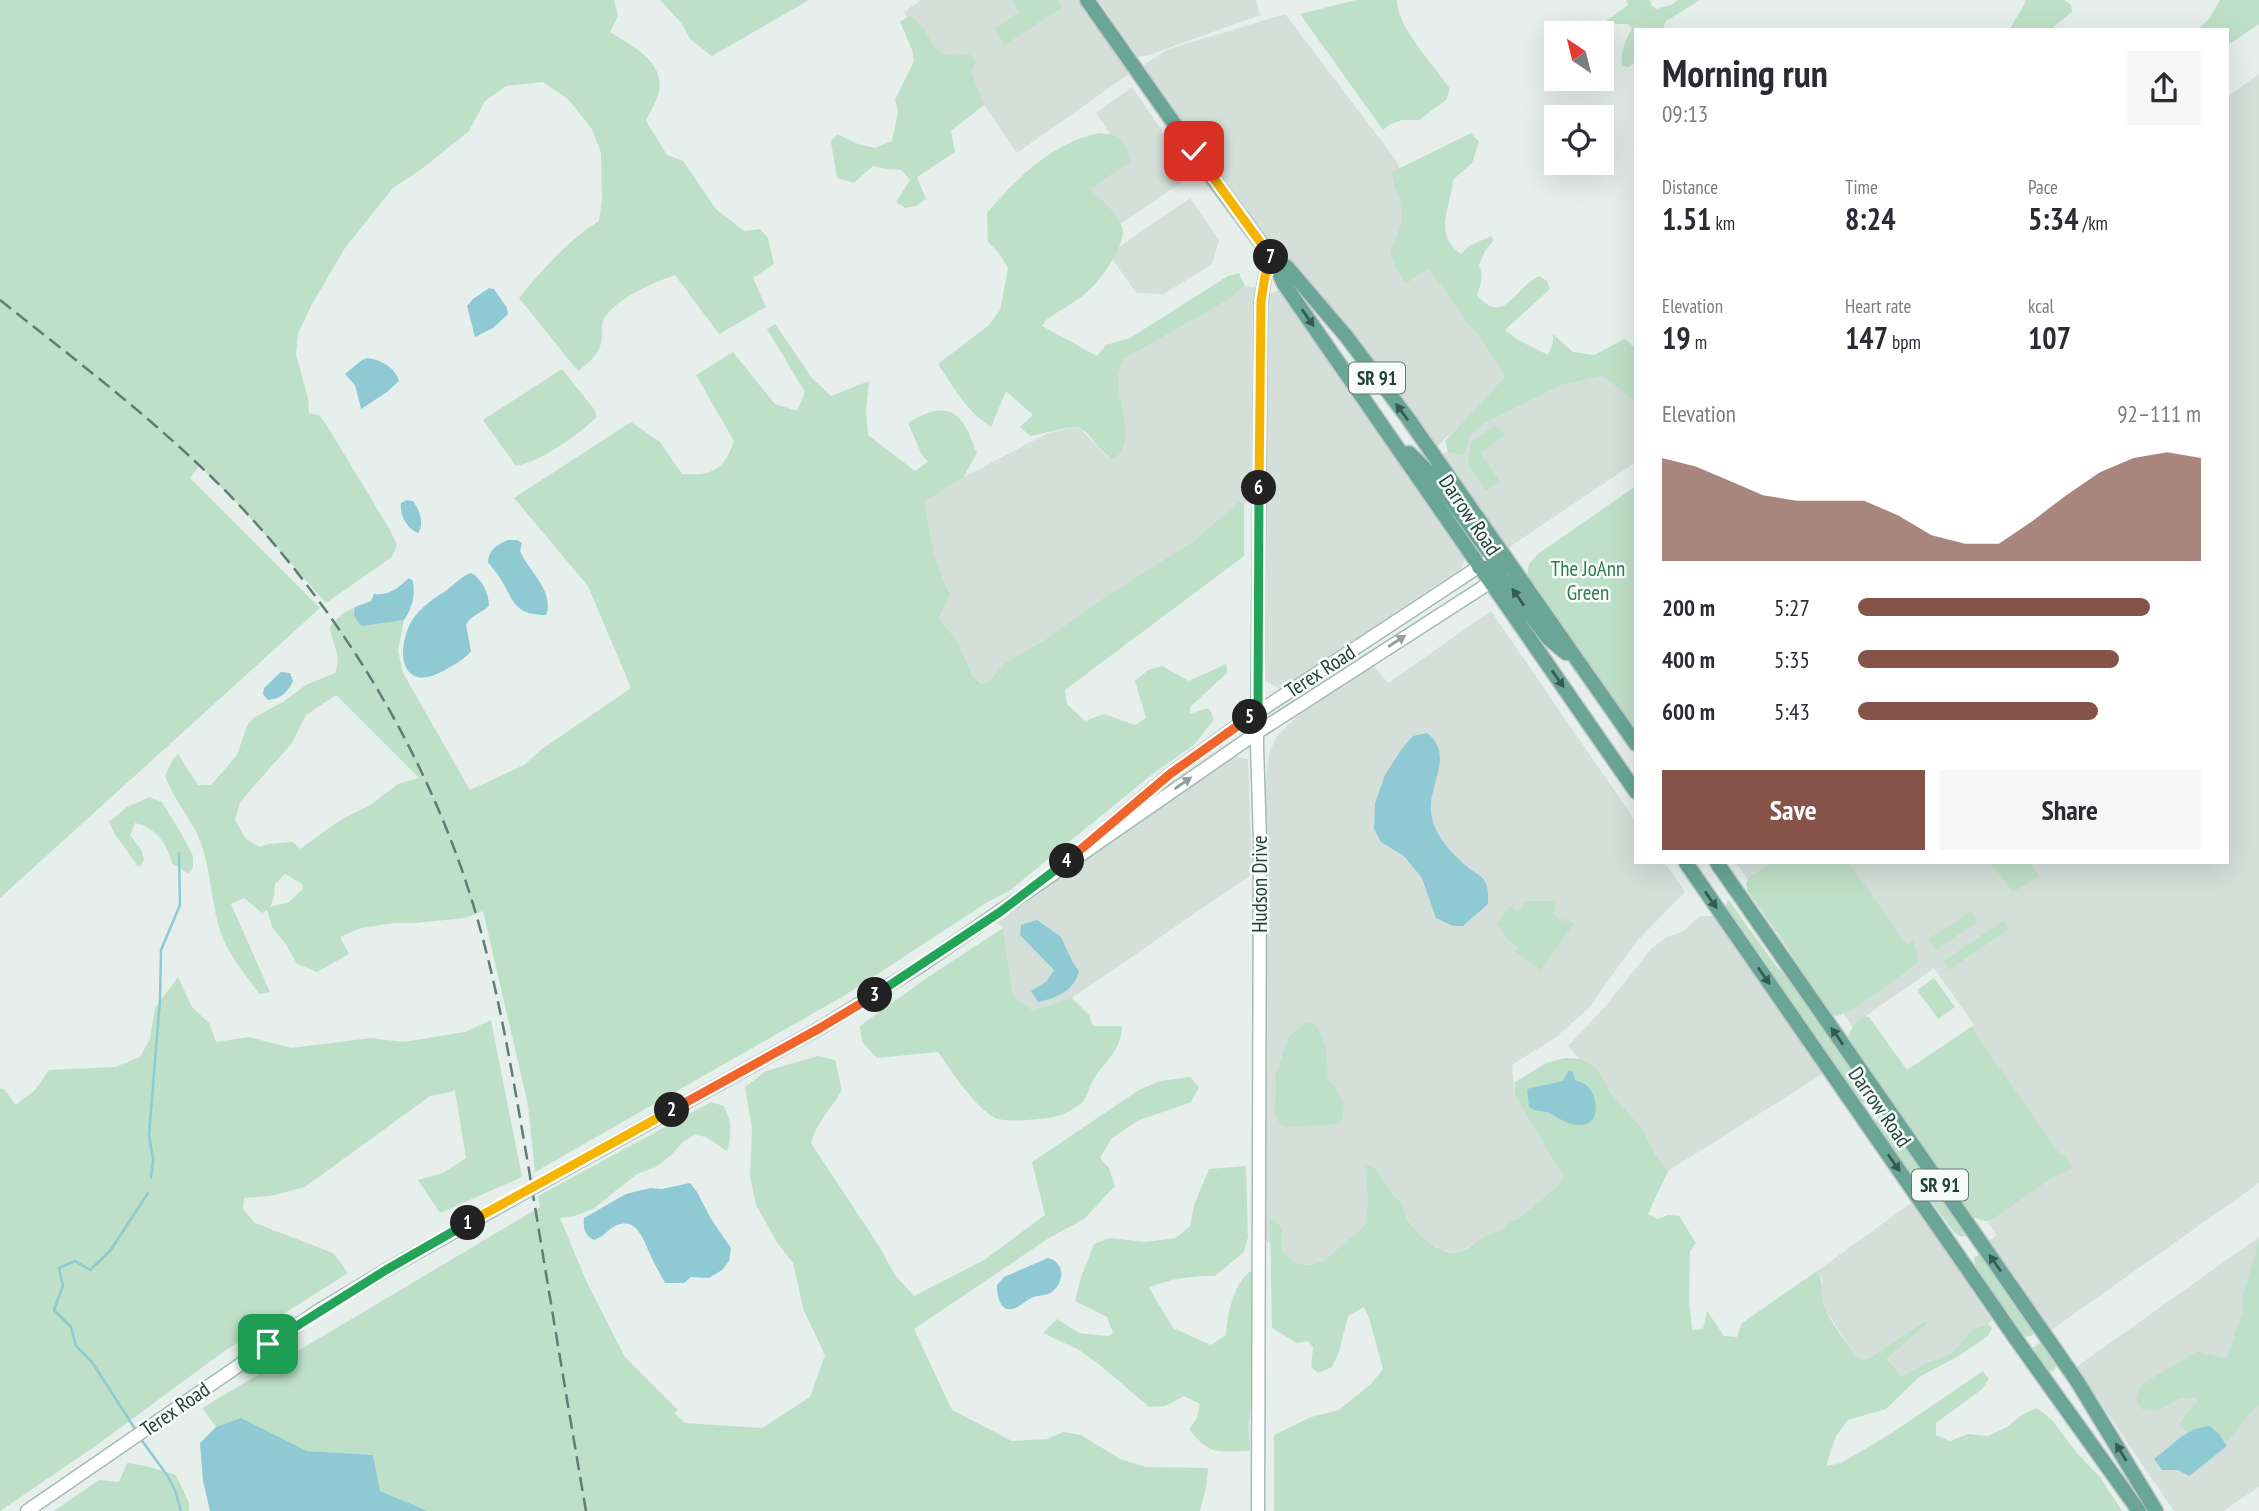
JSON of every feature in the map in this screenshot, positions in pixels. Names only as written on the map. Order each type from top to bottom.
[{"type":"main road","name":"Darrow Road","points":[[1087,0],[1220,189],[1273,259],[1284,284],[1479,567],[1501,575],[1581,665],[1634,741]]},
{"type":"main road","name":"Darrow Road","points":[[1273,259],[1287,267],[1346,336],[1427,446],[1497,555],[1501,575],[1634,789]]},
{"type":"main road","name":"Hudson Drive","points":[[1258,1511],[1261,301],[1265,276],[1273,259]]},
{"type":"main road","points":[[1329,348],[1346,336]]},
{"type":"main road","points":[[1394,442],[1435,478],[1497,555]]},
{"type":"main road","points":[[1413,456],[1427,446]]},
{"type":"main road","name":"Terex Road","points":[[1046,879],[1170,774],[1258,712],[1497,555]]},
{"type":"main road","name":"Terex Road","points":[[27,1511],[318,1311],[386,1270],[829,1023],[922,965],[1258,732],[1501,575]]},
{"type":"main road","name":"Darrow Road","points":[[1687,864],[2021,1347],[2139,1511]]},
{"type":"main road","name":"Darrow Road","points":[[1718,864],[2067,1367],[2156,1511]]},
{"type":"main road","points":[[1862,1117],[1883,1102]]},
{"type":"main road","points":[[1958,1255],[1979,1240]]},
{"type":"main road","points":[[2021,1347],[2043,1332]]},
{"type":"main road","points":[[2046,1381],[2067,1367]]},
{"type":"shaded area","points":[[921,0],[1087,0],[1137,69],[1169,49],[1285,14],[1396,160],[1425,235],[1476,326],[1511,377],[1433,450],[1287,267],[1136,69],[1017,153],[984,105],[960,95],[904,12]]},
{"type":"shaded area","points":[[1098,0],[1256,0],[1260,15],[1138,57]]},
{"type":"shaded area","points":[[2259,74],[2259,1183],[2050,1331],[1986,1243],[1997,1235],[1892,1084],[1974,1025],[1934,968],[1852,1026],[1737,864],[2229,864],[2229,95]]},
{"type":"shaded area","points":[[1132,87],[1192,175],[1116,227],[1090,189],[1129,162],[1096,113]]},
{"type":"shaded area","points":[[1190,198],[1219,240],[1212,264],[1164,294],[1136,293],[1109,254]]},
{"type":"shaded area","points":[[1245,286],[1255,287],[1252,503],[1238,502],[1195,540],[1106,596],[1043,641],[1003,664],[991,680],[983,684],[973,677],[958,642],[939,618],[950,594],[939,572],[931,545],[925,501],[941,489],[1048,433],[1075,427],[1082,430],[1107,457],[1125,439],[1117,378],[1124,359],[1228,300]]},
{"type":"shaded area","points":[[1280,290],[1466,554],[1461,569],[1280,689],[1261,678],[1266,295]]},
{"type":"shaded area","points":[[1602,376],[1634,400],[1634,463],[1502,552],[1434,456],[1448,452],[1464,454],[1470,436],[1485,423],[1562,385]]},
{"type":"shaded area","points":[[1491,611],[1634,819],[1634,864],[1666,864],[1685,892],[1637,941],[1587,1010],[1556,1037],[1512,1065],[1515,1096],[1563,1176],[1558,1186],[1516,1220],[1509,1220],[1499,1231],[1457,1253],[1440,1250],[1425,1242],[1403,1211],[1403,1204],[1393,1195],[1376,1170],[1366,1163],[1368,1201],[1365,1224],[1324,1261],[1308,1265],[1294,1262],[1282,1251],[1282,1228],[1270,1221],[1270,1243],[1261,1238],[1262,812],[1269,753],[1277,736],[1298,715],[1373,665],[1388,683]]},
{"type":"shaded area","points":[[1230,756],[1248,759],[1252,874],[1072,998],[1033,1012],[1013,996],[1003,928],[996,922]]},
{"type":"shaded area","points":[[1700,916],[1713,916],[1824,1073],[1668,1171],[1655,1154],[1642,1128],[1611,1093],[1596,1069],[1580,1059],[1568,1046],[1604,1008],[1652,948],[1667,937],[1682,932]]},
{"type":"shaded area","points":[[1914,1201],[1995,1316],[1988,1324],[1973,1329],[1951,1354],[1925,1363],[1902,1376],[1885,1359],[1928,1322],[1923,1321],[1870,1358],[1862,1360],[1855,1355],[1825,1309],[1821,1296],[1822,1279],[1817,1271]]},
{"type":"shaded area","points":[[2259,1237],[2259,1487],[2223,1511],[2174,1511],[2076,1367]]},
{"type":"green space","points":[[0,0],[614,0],[618,16],[610,32],[636,48],[657,71],[659,91],[646,121],[667,155],[683,161],[716,209],[744,231],[760,229],[768,238],[774,264],[753,278],[766,307],[719,334],[675,275],[624,299],[608,313],[602,323],[602,337],[597,353],[578,371],[519,298],[546,266],[599,221],[602,199],[601,153],[592,129],[568,99],[543,82],[506,86],[485,101],[469,131],[393,188],[345,248],[312,304],[298,334],[296,355],[308,398],[309,413],[319,415],[326,424],[390,530],[397,545],[392,557],[326,603],[239,505],[200,466],[190,478],[320,608],[0,898]]},
{"type":"green space","points":[[660,0],[809,0],[712,56],[691,40],[682,24]]},
{"type":"green space","points":[[1011,0],[1057,0],[1062,7],[1005,45],[994,28],[1019,12]]},
{"type":"green space","points":[[1356,0],[1397,0],[1398,10],[1409,34],[1450,89],[1446,100],[1419,120],[1402,120],[1383,130],[1300,14]]},
{"type":"green space","points":[[1626,0],[1650,0],[1656,9],[1678,0],[1700,0],[1666,21],[1663,28],[1634,28],[1634,63],[1629,67],[1622,66],[1622,55],[1632,28],[1628,24],[1606,21],[1628,5]]},
{"type":"green space","points":[[2025,0],[2064,0],[2071,5],[2072,12],[2052,28],[2010,28]]},
{"type":"green space","points":[[2220,0],[2259,0],[2259,24],[2229,44],[2229,28],[2199,28],[2209,19]]},
{"type":"green space","points":[[909,16],[924,29],[937,50],[954,56],[969,54],[976,62],[971,72],[984,105],[951,131],[955,152],[917,177],[926,199],[916,206],[905,208],[896,202],[910,180],[902,170],[873,166],[854,183],[837,178],[831,142],[837,134],[858,144],[875,148],[892,141],[898,111],[895,100],[914,61],[900,22]]},
{"type":"green space","points":[[1099,133],[1113,135],[1122,140],[1130,162],[1090,189],[1119,221],[1123,234],[1121,243],[1112,262],[1092,287],[1046,320],[1042,326],[1097,356],[1106,345],[1130,338],[1228,276],[1239,273],[1245,286],[1228,300],[1124,359],[1119,372],[1118,390],[1125,441],[1115,459],[1109,457],[1080,428],[1030,436],[1020,427],[1033,415],[1006,391],[991,427],[968,407],[938,364],[989,325],[1000,310],[1008,268],[988,242],[987,213],[1023,175],[1051,153]]},
{"type":"green space","points":[[1471,133],[1479,142],[1472,163],[1453,180],[1445,229],[1452,246],[1461,254],[1469,246],[1491,236],[1494,240],[1479,265],[1482,276],[1477,295],[1487,304],[1502,306],[1539,276],[1547,281],[1550,289],[1505,330],[1518,340],[1548,355],[1553,334],[1573,352],[1594,355],[1625,339],[1634,347],[1634,400],[1602,376],[1562,385],[1485,423],[1470,436],[1464,455],[1448,452],[1445,441],[1505,377],[1478,333],[1469,325],[1429,268],[1405,284],[1396,268],[1390,252],[1398,232],[1401,212],[1392,172]]},
{"type":"green space","points":[[775,324],[812,378],[831,396],[869,381],[866,410],[868,435],[915,471],[928,462],[921,453],[908,423],[920,416],[947,411],[959,418],[965,426],[977,453],[963,478],[925,501],[933,549],[950,594],[939,618],[958,642],[973,677],[982,684],[991,680],[1003,664],[1043,641],[1106,596],[1195,540],[1238,502],[1244,503],[1244,556],[1065,690],[1067,704],[1085,721],[1104,714],[1135,725],[1146,718],[1135,681],[1148,670],[1162,666],[1189,681],[1226,664],[1227,673],[1191,706],[1189,714],[1209,708],[1214,719],[1195,744],[1150,776],[1009,891],[986,903],[847,994],[535,1172],[528,1105],[483,911],[465,918],[361,928],[340,937],[349,954],[317,972],[297,964],[272,927],[267,910],[262,913],[244,898],[231,904],[270,992],[259,994],[226,946],[216,915],[201,843],[165,776],[178,754],[198,785],[211,785],[237,755],[247,726],[253,718],[283,702],[306,685],[335,673],[338,660],[330,626],[342,614],[355,607],[353,613],[379,624],[404,620],[398,651],[403,673],[470,790],[524,765],[542,749],[631,688],[588,586],[514,498],[631,422],[660,442],[682,474],[702,474],[716,469],[726,459],[734,441],[696,375],[733,352],[775,404],[797,411],[805,392],[767,329]],"holes":[[[336,695],[419,778],[398,784],[372,804],[339,821],[300,849],[293,842],[260,847],[246,839],[235,820],[240,802],[292,743],[306,715]],[[285,874],[302,884],[303,889],[289,902],[270,907],[275,884]]]},
{"type":"green space","points":[[562,369],[594,409],[597,417],[559,446],[537,459],[516,466],[483,420]]},
{"type":"green space","points":[[1494,426],[1505,435],[1480,453],[1500,481],[1486,491],[1468,464],[1471,442]]},
{"type":"green space","name":"The JoAnn Green","points":[[1634,487],[1634,732],[1527,576],[1529,564],[1538,554]]},
{"type":"green space","points":[[150,797],[162,802],[193,856],[193,867],[189,874],[172,863],[164,843],[142,825],[135,823],[130,835],[142,851],[144,860],[140,867],[135,865],[116,836],[109,822],[127,807]]},
{"type":"green space","points":[[1769,864],[1850,864],[1907,945],[1913,941],[1918,955],[1917,964],[1854,1009],[1838,1016],[1830,1015],[1747,890],[1746,883]]},
{"type":"green space","points":[[1992,864],[2031,864],[2039,876],[2013,892]]},
{"type":"green space","points":[[1728,899],[1776,966],[1797,987],[1871,1095],[1869,1103],[1861,1103],[1725,909]]},
{"type":"green space","points":[[1526,901],[1555,901],[1553,914],[1563,922],[1566,918],[1574,924],[1541,970],[1515,951],[1518,947],[1508,940],[1497,923],[1510,906],[1518,911]]},
{"type":"green space","points":[[1971,911],[1977,918],[1976,923],[1935,950],[1930,938]]},
{"type":"green space","points":[[2004,920],[2009,929],[1949,970],[1945,960]]},
{"type":"green space","points":[[1003,928],[1013,996],[1033,1011],[1072,998],[1089,1015],[1093,1026],[1122,1026],[1119,1042],[1096,1075],[1084,1100],[1064,1114],[1041,1119],[995,1118],[972,1097],[938,1052],[877,1058],[862,1042],[860,1026]]},
{"type":"green space","points":[[178,977],[192,1007],[209,1023],[216,1042],[249,1037],[291,1048],[371,1038],[403,1042],[465,1032],[491,1020],[522,1177],[440,1213],[418,1180],[443,1173],[466,1158],[455,1091],[430,1096],[305,1187],[270,1196],[244,1198],[243,1209],[255,1223],[333,1253],[348,1273],[223,1352],[97,1445],[0,1511],[0,1088],[4,1089],[16,1105],[35,1090],[49,1070],[115,1067],[140,1057],[150,1039],[155,1008]]},
{"type":"green space","points":[[1934,978],[1955,1007],[1938,1019],[1917,990]]},
{"type":"green space","points":[[1865,1016],[1869,1017],[1907,1070],[1971,1027],[2061,1156],[2065,1154],[2072,1169],[2052,1178],[1991,1220],[1972,1217],[1847,1039],[1853,1025]]},
{"type":"green space","points":[[1307,1022],[1315,1024],[1324,1044],[1328,1063],[1327,1077],[1342,1100],[1343,1118],[1338,1124],[1285,1127],[1278,1121],[1275,1112],[1275,1076],[1289,1036]]},
{"type":"green space","points":[[818,1056],[835,1060],[842,1090],[820,1122],[811,1143],[895,1275],[914,1296],[984,1260],[1045,1215],[1032,1162],[1139,1090],[1160,1081],[1190,1077],[1199,1087],[1191,1102],[1137,1121],[1111,1139],[1100,1158],[1109,1168],[1115,1186],[1084,1219],[1049,1238],[914,1329],[952,1410],[1012,1441],[1047,1439],[1063,1432],[1081,1435],[1120,1459],[1146,1467],[1208,1468],[1200,1511],[428,1511],[380,1491],[373,1455],[307,1451],[241,1419],[216,1427],[202,1408],[540,1207],[538,1196],[711,1102],[724,1106],[729,1117],[727,1151],[706,1137],[695,1135],[684,1141],[656,1167],[637,1174],[593,1209],[560,1218],[588,1285],[625,1357],[678,1410],[675,1413],[685,1423],[762,1428],[810,1397],[825,1355],[804,1311],[793,1263],[778,1244],[756,1205],[750,1176],[752,1129],[745,1087],[766,1071]]},
{"type":"green space","points":[[1565,1058],[1580,1059],[1596,1068],[1611,1093],[1642,1128],[1655,1154],[1668,1171],[1648,1214],[1657,1219],[1668,1215],[1679,1216],[1696,1243],[1690,1251],[1689,1300],[1692,1330],[1703,1329],[1707,1311],[1724,1336],[1737,1337],[1742,1323],[1817,1271],[1821,1280],[1823,1303],[1828,1314],[1855,1355],[1862,1360],[1870,1358],[1924,1321],[1929,1322],[1886,1359],[1902,1376],[1925,1363],[1951,1354],[1973,1329],[1988,1324],[1992,1328],[1988,1336],[1957,1357],[1919,1377],[1886,1409],[1848,1420],[1836,1436],[1826,1466],[1841,1463],[1892,1433],[1983,1371],[1989,1379],[1982,1389],[1936,1423],[1936,1435],[1950,1441],[1968,1434],[1988,1436],[2037,1408],[2052,1420],[2077,1453],[2100,1477],[2122,1511],[1274,1511],[1274,1435],[1311,1417],[1339,1410],[1370,1385],[1383,1369],[1364,1307],[1348,1316],[1339,1352],[1332,1367],[1318,1373],[1311,1367],[1313,1347],[1308,1341],[1297,1343],[1272,1328],[1270,1221],[1275,1220],[1282,1228],[1282,1251],[1294,1262],[1308,1265],[1324,1261],[1365,1224],[1368,1201],[1365,1163],[1377,1170],[1393,1195],[1403,1204],[1409,1221],[1423,1238],[1451,1253],[1467,1249],[1503,1228],[1509,1220],[1516,1220],[1558,1186],[1563,1176],[1515,1096],[1515,1082],[1546,1063]]},
{"type":"green space","points":[[1879,1116],[1886,1117],[1967,1235],[1962,1237],[1954,1232],[1875,1124]]},
{"type":"green space","points":[[1246,1166],[1248,1237],[1244,1252],[1215,1276],[1181,1278],[1149,1288],[1173,1328],[1211,1345],[1226,1335],[1236,1291],[1251,1271],[1254,1278],[1250,1451],[1222,1451],[1203,1444],[1189,1429],[1197,1418],[1200,1404],[1184,1396],[1165,1406],[1149,1407],[1079,1350],[1043,1333],[1057,1319],[1079,1333],[1108,1336],[1113,1333],[1107,1317],[1075,1301],[1094,1244],[1110,1238],[1146,1242],[1176,1238],[1190,1226],[1194,1205],[1209,1169]]},
{"type":"green space","points":[[2259,1242],[2259,1405],[2227,1443],[2210,1428],[2201,1427],[2188,1432],[2178,1425],[2197,1398],[2180,1398],[2158,1411],[2143,1410],[2135,1398],[2142,1384],[2198,1351],[2227,1359],[2243,1314],[2243,1294]]},
{"type":"green space","points":[[1979,1255],[2035,1328],[2032,1336],[2022,1337],[1994,1297],[1975,1265],[1974,1257]]},
{"type":"green space","points":[[2039,1343],[2044,1344],[2056,1361],[2057,1365],[2053,1371],[2044,1369],[2032,1349]]},
{"type":"green space","points":[[127,1463],[176,1475],[189,1503],[189,1511],[54,1511],[99,1480],[119,1482]]},
{"type":"water","points":[[489,288],[494,289],[508,314],[493,328],[475,337],[467,306]]},
{"type":"water","points":[[368,358],[387,365],[399,381],[361,409],[355,385],[345,374]]},
{"type":"water","points":[[413,501],[419,512],[421,525],[418,533],[407,525],[403,516],[401,503]]},
{"type":"water","points":[[508,540],[522,543],[520,551],[547,598],[546,615],[526,612],[515,604],[488,562],[494,548]]},
{"type":"water","points":[[471,573],[484,587],[489,606],[466,625],[471,651],[459,662],[431,676],[412,675],[407,669],[403,650],[409,626],[419,611]]},
{"type":"water","points":[[409,578],[413,581],[413,596],[404,620],[362,626],[358,622],[354,615],[355,607],[371,601],[374,594],[393,590]]},
{"type":"water","points":[[281,672],[290,673],[293,681],[284,694],[268,700],[263,694],[264,688]]},
{"type":"water","points":[[1427,733],[1436,742],[1440,762],[1432,796],[1434,826],[1447,846],[1482,878],[1487,888],[1488,904],[1463,926],[1453,926],[1436,918],[1422,878],[1404,856],[1381,842],[1374,829],[1375,803],[1385,775],[1413,736]]},
{"type":"water","points":[[1037,920],[1061,937],[1079,971],[1074,983],[1064,992],[1038,1002],[1031,991],[1047,981],[1054,970],[1020,935],[1021,925]]},
{"type":"water","points":[[1569,1070],[1573,1072],[1575,1080],[1585,1084],[1593,1095],[1595,1115],[1592,1121],[1586,1124],[1571,1124],[1529,1107],[1527,1089],[1563,1081]]},
{"type":"water","points":[[690,1183],[731,1248],[729,1261],[722,1270],[709,1278],[691,1277],[684,1283],[665,1283],[642,1237],[630,1224],[617,1225],[594,1240],[585,1231],[584,1218],[626,1194]]},
{"type":"water","points":[[1048,1258],[1054,1260],[1060,1268],[1061,1278],[1056,1288],[1015,1308],[1004,1307],[998,1297],[997,1285],[1004,1277]]},
{"type":"water","points":[[241,1418],[307,1451],[373,1455],[380,1491],[428,1511],[210,1511],[203,1481],[200,1443],[216,1427]]},
{"type":"water","points":[[2210,1426],[2227,1446],[2189,1476],[2178,1470],[2162,1470],[2154,1459],[2186,1434]]},
{"type":"waterway","points":[[151,1178],[153,1159],[149,1135],[160,1000],[161,950],[180,905],[179,853]]},
{"type":"waterway","points":[[137,1432],[92,1362],[76,1346],[71,1327],[54,1310],[63,1286],[59,1268],[75,1261],[90,1270],[110,1251],[148,1193]]},
{"type":"waterway","points":[[140,1438],[167,1475],[181,1511]]},
{"type":"railway","points":[[0,300],[140,412],[206,472],[268,537],[324,607],[349,644],[416,761],[452,843],[489,961],[514,1082],[586,1511]]},
{"type":"route","points":[[268,1344],[386,1270],[746,1071],[922,965],[1046,879],[1170,774],[1258,712],[1261,301],[1265,276],[1273,259],[1194,151]]}]
